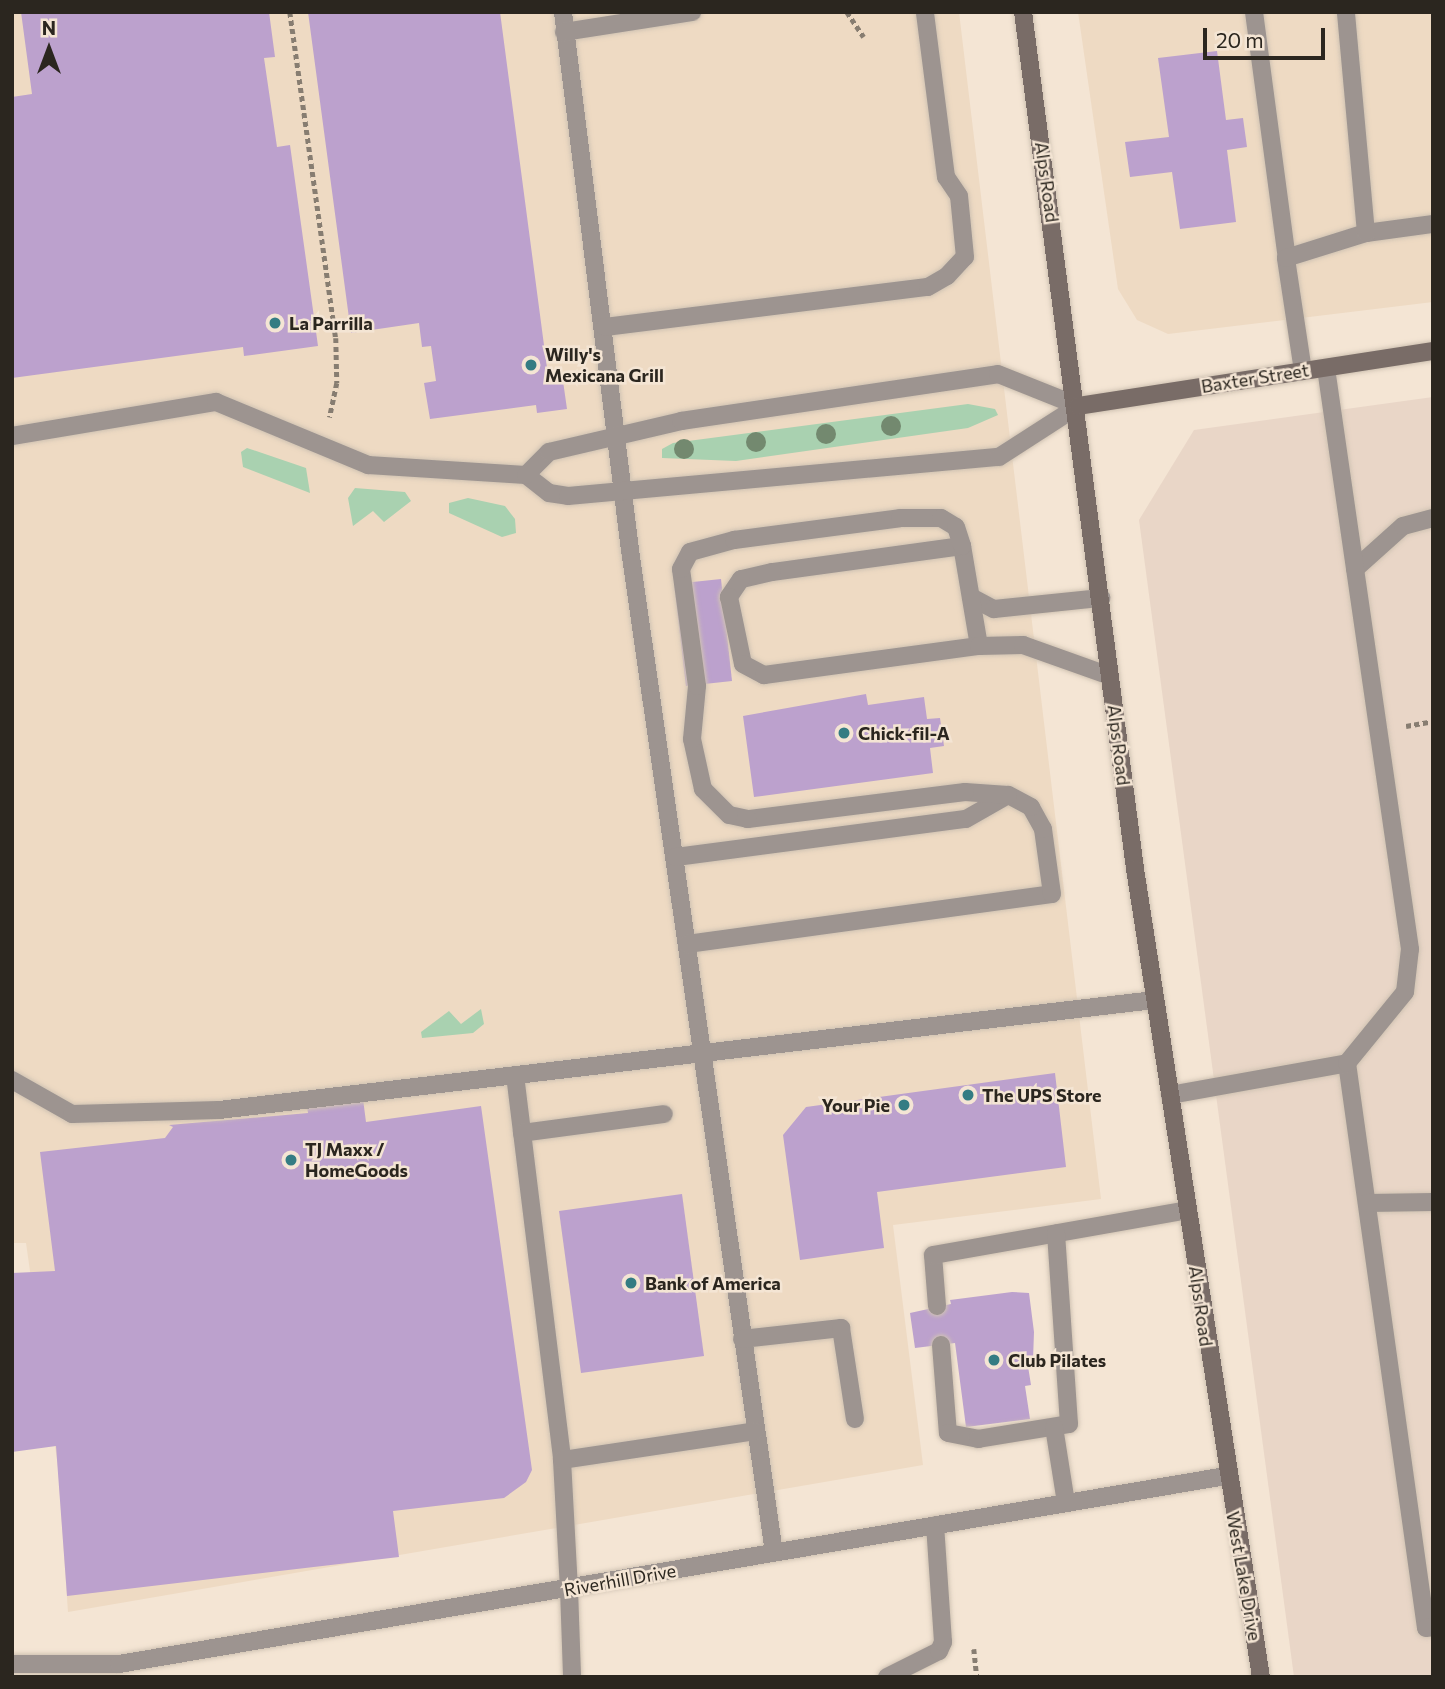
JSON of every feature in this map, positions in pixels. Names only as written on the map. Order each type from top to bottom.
[{"type":"main road","name":"Alps Road","points":[[1023,12],[1078,406],[1110,677],[1154,1000],[1226,1476]]},
{"type":"main road","name":"Baxter Street","points":[[1078,406],[1433,351]]},
{"type":"main road","name":"West Lake Drive","points":[[1226,1476],[1261,1677]]},
{"type":"street","points":[[563,12],[619,435],[623,492],[774,1553]]},
{"type":"street","points":[[564,32],[692,12]]},
{"type":"street","points":[[604,327],[928,286],[947,276],[965,257],[959,196],[946,177],[925,12]]},
{"type":"street","points":[[1254,12],[1303,371]]},
{"type":"street","points":[[1346,12],[1366,233]]},
{"type":"street","points":[[1287,258],[1366,233],[1433,224]]},
{"type":"street","points":[[1170,1095],[1347,1063],[1405,992],[1410,949],[1326,368]]},
{"type":"street","points":[[526,475],[549,452],[619,435],[998,374],[1078,406]]},
{"type":"street","points":[[12,436],[216,402],[368,465],[526,475],[549,493],[623,492],[999,457],[1078,406]]},
{"type":"street","points":[[687,944],[1052,894],[1043,829],[1031,807],[1009,795],[965,792],[748,819],[729,815],[703,789],[692,739],[696,686],[681,569],[690,552],[734,540],[900,518],[941,518],[956,527],[962,546],[979,646]]},
{"type":"street","points":[[1354,569],[1403,526],[1433,519]]},
{"type":"street","points":[[962,546],[741,579],[729,597],[732,622],[743,664],[764,675],[979,646],[1023,645],[1110,677]]},
{"type":"street","points":[[971,597],[994,609],[1101,598]]},
{"type":"street","points":[[676,857],[966,819],[1009,795]]},
{"type":"street","points":[[12,1080],[72,1114],[219,1110],[1154,1000]]},
{"type":"street","points":[[1347,1063],[1426,1628],[1433,1627]]},
{"type":"street","points":[[515,1075],[562,1460],[572,1677]]},
{"type":"street","points":[[522,1133],[664,1114]]},
{"type":"street","points":[[1367,1203],[1433,1202]]},
{"type":"street","points":[[937,1306],[933,1255],[1187,1210]]},
{"type":"street","points":[[941,1345],[948,1433],[978,1439],[1069,1424],[1056,1233]]},
{"type":"street","points":[[742,1339],[841,1328],[855,1419]]},
{"type":"street","points":[[1054,1427],[1066,1503]]},
{"type":"street","points":[[562,1460],[755,1431]]},
{"type":"street","name":"Riverhill Drive","points":[[12,1664],[117,1671],[569,1589],[1226,1476]]},
{"type":"street","points":[[887,1677],[939,1651],[943,1642],[935,1525]]},
{"type":"path","points":[[290,12],[336,338],[331,410]]},
{"type":"path","points":[[847,12],[864,37]]},
{"type":"shaded area","points":[[12,12],[959,12],[1101,1199],[893,1225],[923,1465],[68,1612],[58,1467],[26,1243],[12,1243]]},
{"type":"shaded area","points":[[1078,12],[1433,12],[1433,302],[1168,334],[1137,320],[1118,289]]},
{"type":"shaded area","points":[[1433,397],[1433,1677],[1294,1677],[1139,520],[1194,430]]},
{"type":"green space","points":[[968,404],[995,409],[998,415],[968,428],[736,461],[662,458],[662,449],[673,443]]},
{"type":"green space","points":[[247,448],[306,468],[310,493],[243,467],[241,452]]},
{"type":"green space","points":[[355,488],[405,492],[411,501],[384,522],[373,511],[353,526],[348,498]]},
{"type":"green space","points":[[468,498],[505,506],[515,519],[516,533],[502,537],[449,513],[449,503]]},
{"type":"green space","points":[[481,1009],[484,1024],[473,1033],[422,1038],[421,1032],[449,1011],[461,1024]]},
{"type":"building","points":[[21,12],[269,12],[275,57],[264,58],[277,147],[290,145],[318,346],[244,356],[243,347],[12,378],[12,97],[32,94]]},
{"type":"building","points":[[308,12],[500,12],[549,383],[563,381],[567,409],[537,413],[536,405],[430,419],[424,383],[436,381],[431,346],[422,347],[419,323],[351,333]]},
{"type":"building","points":[[1217,51],[1226,120],[1243,118],[1247,147],[1227,150],[1236,222],[1180,229],[1172,172],[1130,177],[1125,142],[1169,137],[1158,58]]},
{"type":"building","points":[[721,579],[732,681],[686,686],[674,584]]},
{"type":"building","name":"Chick-fil-A","points":[[866,694],[868,705],[924,697],[927,719],[940,718],[944,746],[930,748],[933,773],[754,797],[743,716]]},
{"type":"building","points":[[1055,1073],[1066,1167],[877,1192],[884,1248],[800,1260],[783,1135],[806,1107]]},
{"type":"building","points":[[363,1099],[366,1122],[481,1106],[532,1470],[526,1482],[504,1498],[393,1511],[399,1557],[67,1596],[56,1446],[12,1452],[12,1273],[55,1271],[40,1152],[165,1138],[173,1127],[169,1125],[308,1113],[307,1107]]},
{"type":"building","name":"Bank of America","points":[[682,1194],[704,1356],[581,1373],[559,1211]]},
{"type":"building","name":"Club Pilates","points":[[1012,1292],[1029,1293],[1034,1332],[1033,1360],[1027,1360],[1031,1385],[1025,1386],[1030,1419],[966,1427],[955,1343],[915,1348],[910,1313],[951,1304],[950,1300]]},
{"type":"place","name":"La Parrilla","points":[[275,323]]},
{"type":"place","name":"Willy's Mexicana Grill","points":[[531,365]]},
{"type":"place","name":"Chick-fil-A","points":[[844,733]]},
{"type":"place","name":"The UPS Store","points":[[968,1095]]},
{"type":"place","name":"Your Pie","points":[[904,1105]]},
{"type":"place","name":"TJ Maxx / HomeGoods","points":[[291,1160]]},
{"type":"place","name":"Bank of America","points":[[631,1283]]},
{"type":"place","name":"Club Pilates","points":[[994,1360]]}]
